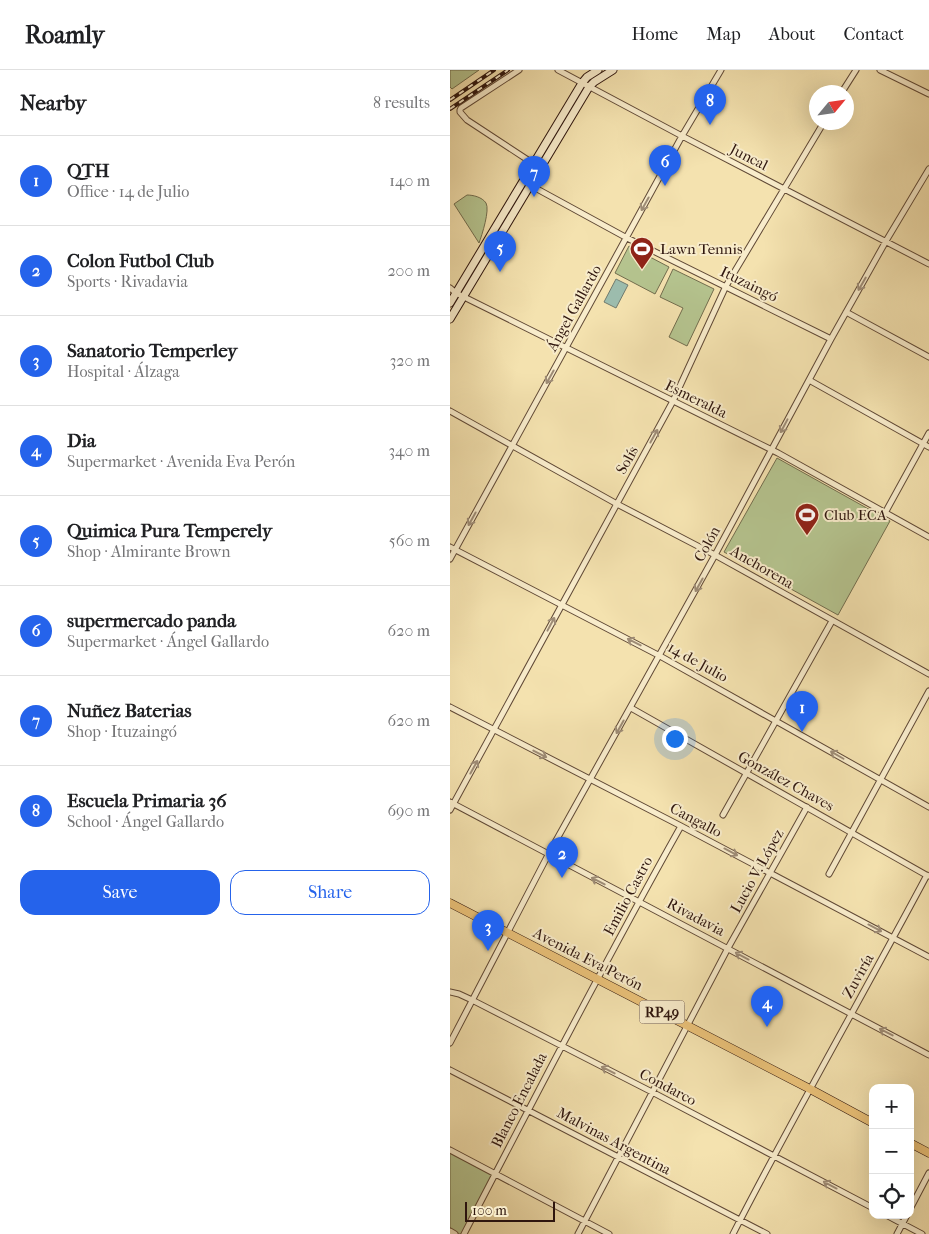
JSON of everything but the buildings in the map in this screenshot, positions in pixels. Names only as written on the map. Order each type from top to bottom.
[{"type":"main road","points":[[450,319],[456,292],[530,185],[586,85],[587,77],[598,70]]},
{"type":"main road","points":[[450,304],[523,181],[586,85],[613,70]]},
{"type":"main road","name":"Avenida Eva Perón","points":[[450,903],[869,1121]]},
{"type":"main road","points":[[914,1145],[929,1153]]},
{"type":"street","points":[[520,70],[461,108],[460,112],[467,120],[534,164]]},
{"type":"street","name":"Juncal","points":[[558,70],[929,264]]},
{"type":"street","name":"Ángel Gallardo","points":[[450,559],[452,549],[512,446],[682,136],[721,70]]},
{"type":"street","points":[[846,85],[856,70]]},
{"type":"street","points":[[880,70],[929,94]]},
{"type":"street","name":"Solís","points":[[450,810],[452,803],[494,730],[673,401],[726,286],[819,130]]},
{"type":"street","name":"Colón","points":[[450,1043],[548,855],[660,656],[831,339],[929,169]]},
{"type":"street","name":"Ituzaingó","points":[[523,181],[627,238],[831,339]]},
{"type":"street","name":"Esmeralda","points":[[456,292],[772,450],[929,537]]},
{"type":"street","points":[[846,312],[929,357]]},
{"type":"street","points":[[809,380],[929,447]]},
{"type":"street","name":"Anchorena","points":[[450,411],[929,674]]},
{"type":"street","points":[[885,513],[929,433]]},
{"type":"street","name":"14 de Julio","points":[[452,549],[660,656],[929,807]]},
{"type":"street","points":[[723,815],[832,621]]},
{"type":"street","points":[[829,874],[929,691]]},
{"type":"street","name":"Cangallo","points":[[450,707],[929,957]]},
{"type":"street","name":"González Chaves","points":[[631,708],[928,876]]},
{"type":"street","name":"Rivadavia","points":[[452,803],[929,1055]]},
{"type":"street","name":"Lucio V. López","points":[[578,1234],[728,948],[807,807]]},
{"type":"street","name":"Emilio Castro","points":[[598,979],[638,901],[680,826]]},
{"type":"street","name":"Zuviría","points":[[734,1234],[773,1156],[928,876]]},
{"type":"street","name":"Blanco Encalada","points":[[464,1234],[561,1046],[598,979]]},
{"type":"street","name":"Condarco","points":[[450,992],[472,1000],[869,1206]]},
{"type":"street","name":"Malvinas Argentina","points":[[450,1070],[767,1234]]},
{"type":"street","points":[[450,1150],[609,1234]]},
{"type":"street","points":[[914,1202],[929,1173]]},
{"type":"street","points":[[894,1219],[922,1234]]},
{"type":"street","points":[[897,1234],[905,1219]]},
{"type":"street","points":[[450,1231],[455,1234]]},
{"type":"green space","points":[[450,70],[479,70],[452,89],[450,87]]},
{"type":"green space","points":[[467,195],[480,198],[487,206],[485,223],[479,243],[454,204]]},
{"type":"green space","name":"Lawn Tennis","points":[[629,246],[669,267],[655,294],[615,273]]},
{"type":"green space","points":[[673,269],[714,289],[687,346],[669,337],[683,308],[660,297]]},
{"type":"green space","name":"Club ECA","points":[[777,458],[890,521],[838,615],[724,552]]},
{"type":"green space","points":[[450,1150],[495,1174],[464,1234],[455,1234],[450,1231]]},
{"type":"shaded area","points":[[616,279],[628,285],[616,308],[604,302]]},
{"type":"railway","points":[[450,100],[494,70]]},
{"type":"railway","points":[[450,109],[508,70]]},
{"type":"place","name":"Escuela Primaria 36","points":[[710,125]]},
{"type":"place","name":"supermercado panda","points":[[665,186]]},
{"type":"place","name":"Nuñez Baterias","points":[[534,197]]},
{"type":"place","name":"Lawn Tennis","points":[[642,270]]},
{"type":"place","name":"Quimica Pura Temperely","points":[[500,272]]},
{"type":"place","name":"Club ECA","points":[[807,536]]},
{"type":"place","name":"QTH","points":[[802,732]]},
{"type":"place","name":"Colon Futbol Club","points":[[562,878]]},
{"type":"place","name":"Sanatorio Temperley","points":[[488,951]]},
{"type":"place","name":"Dia","points":[[767,1027]]}]
